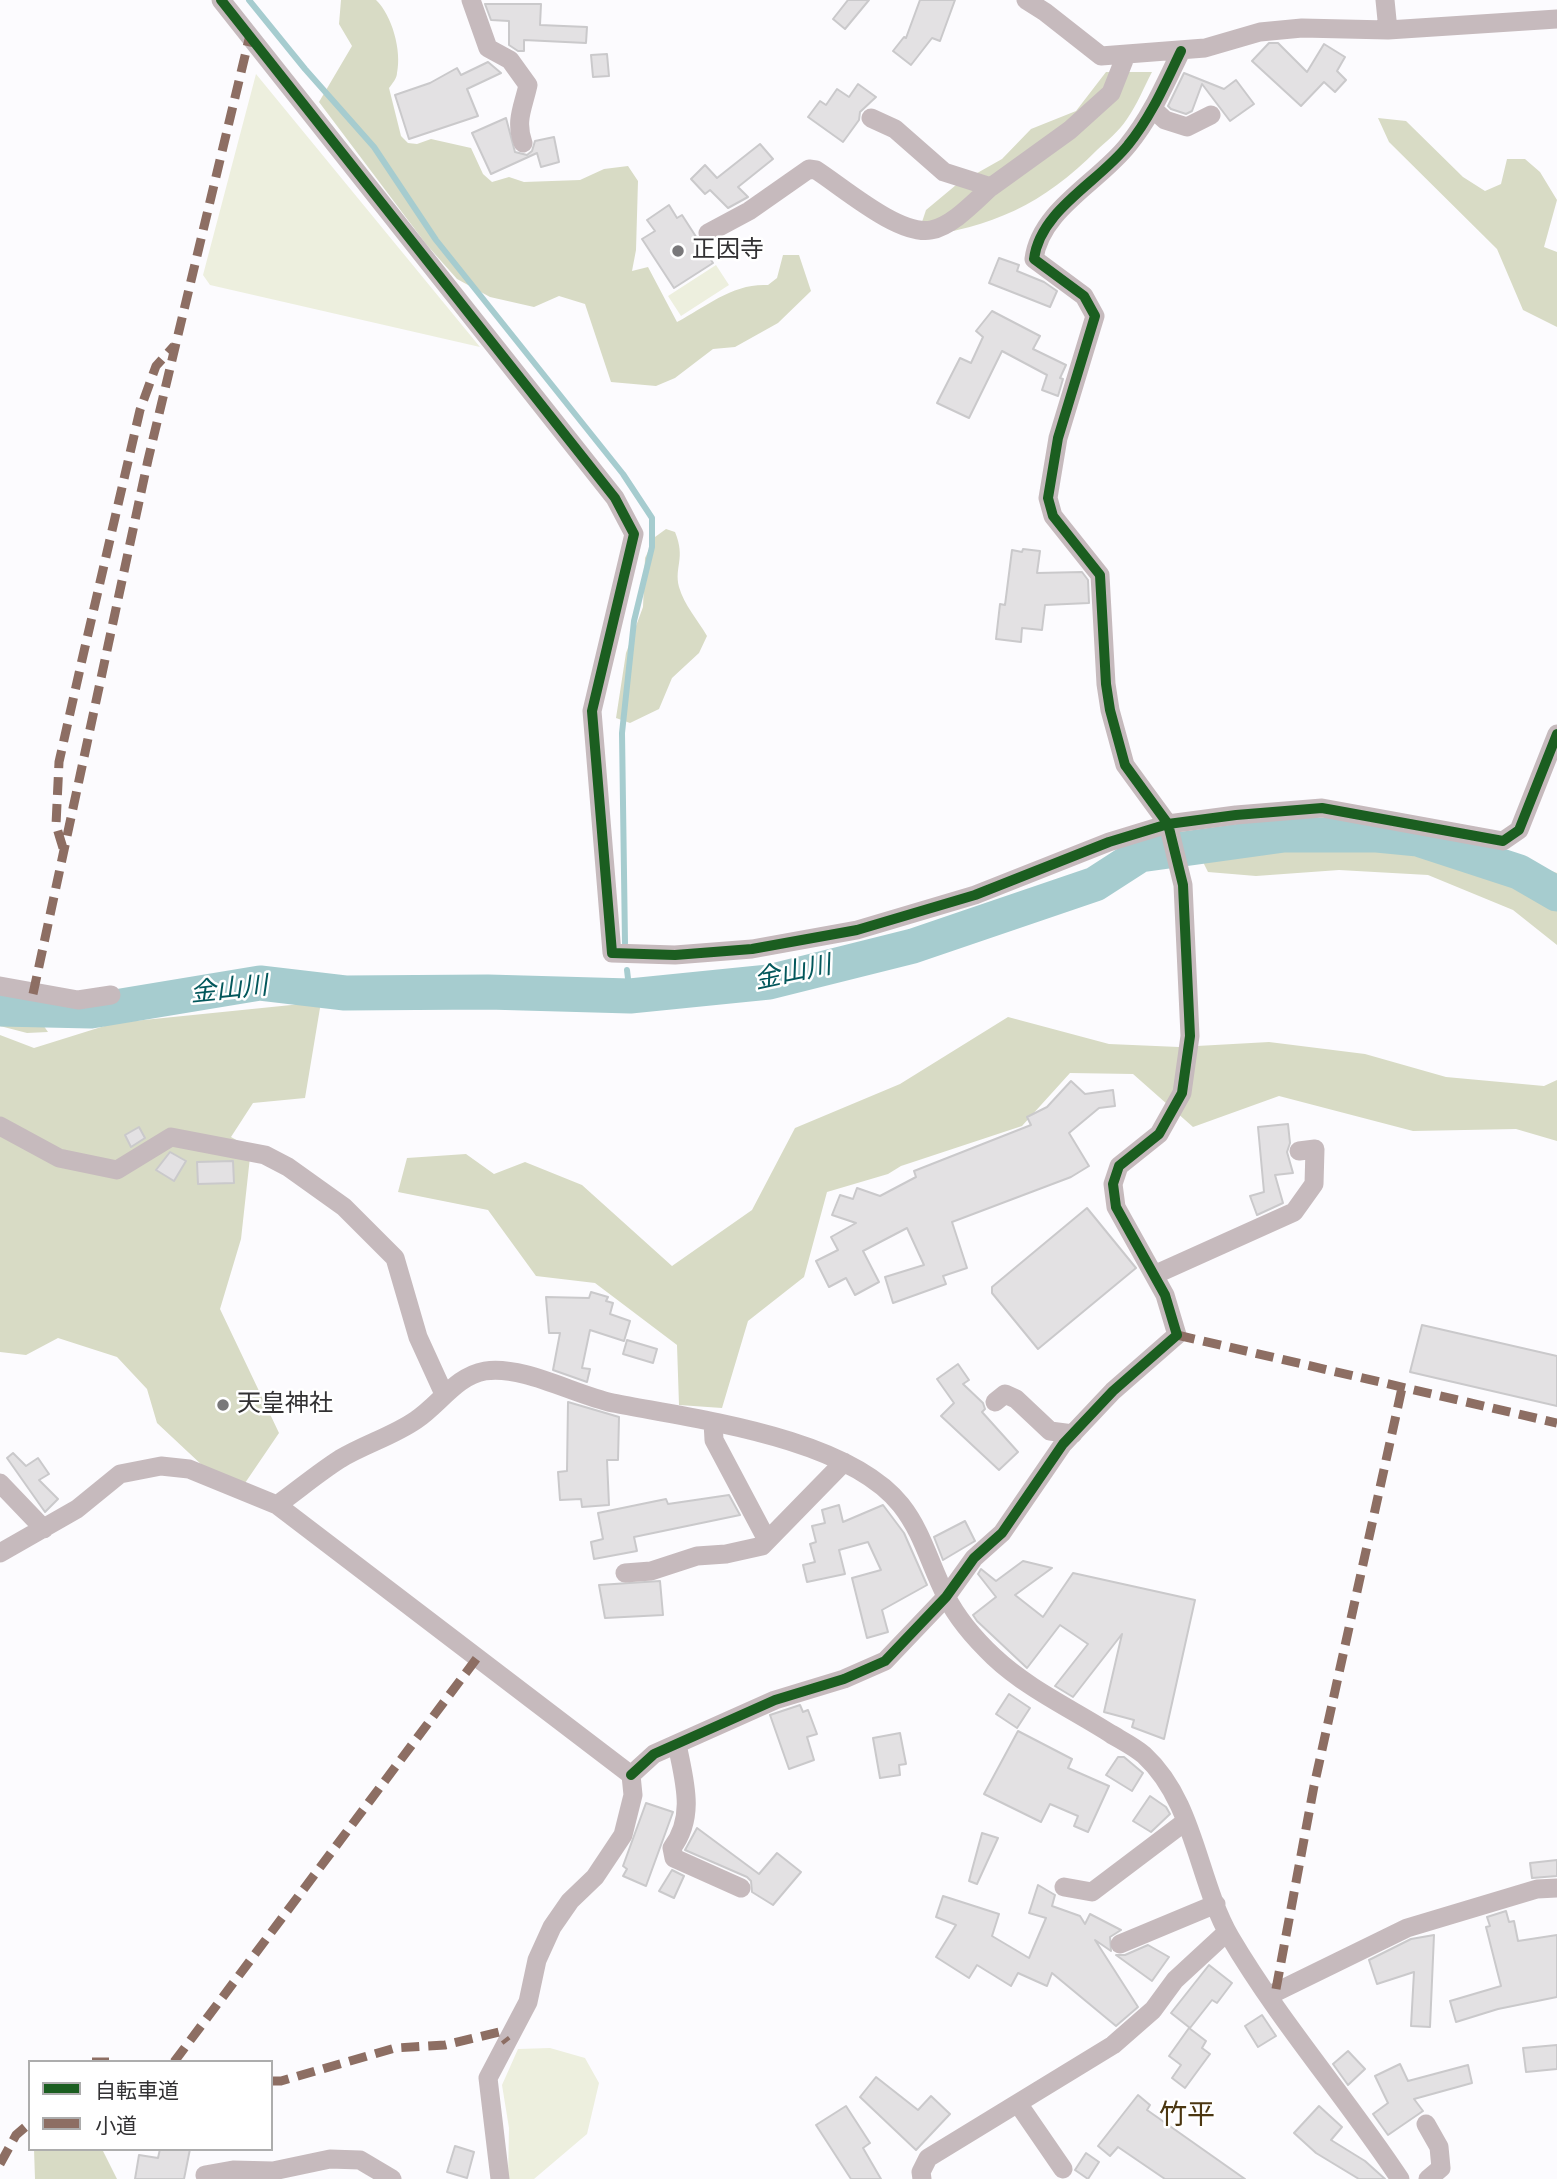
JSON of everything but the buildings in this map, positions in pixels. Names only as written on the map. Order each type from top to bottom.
[{"type":"street","points":[[221,0],[615,498],[631,524],[634,534],[592,711],[612,953],[676,955],[752,949],[857,930],[975,895],[1109,842],[1170,829],[1322,808],[1503,841],[1519,830],[1557,734]]},
{"type":"street","points":[[471,0],[488,48],[510,60],[528,85],[519,111],[518,128],[523,144]]},
{"type":"street","points":[[1026,0],[1101,56],[1205,48],[1260,32],[1302,28],[1388,30],[1557,19]]},
{"type":"street","points":[[1385,0],[1388,30]]},
{"type":"street","points":[[631,1775],[654,1754],[775,1700],[844,1679],[885,1661],[946,1597],[974,1558],[1002,1532],[1073,1434],[1113,1391],[1177,1335],[1165,1295],[1116,1207],[1113,1184],[1119,1166],[1158,1134],[1182,1093],[1190,1036],[1183,885],[1170,829],[1125,765],[1119,743],[1106,684],[1100,575],[1053,516],[1048,498],[1058,438],[1095,316],[1084,296],[1034,259],[1042,231],[1127,147],[1153,109],[1181,51]]},
{"type":"street","points":[[708,233],[749,211],[809,169],[816,170],[905,229],[932,230],[954,218],[993,186],[1070,131],[1111,93],[1126,55]]},
{"type":"street","points":[[1153,109],[1165,120],[1187,127],[1212,115]]},
{"type":"street","points":[[871,118],[895,129],[944,172],[993,186]]},
{"type":"street","points":[[0,986],[78,1000],[111,995]]},
{"type":"street","points":[[0,1126],[60,1158],[117,1170],[170,1137],[265,1155],[288,1167],[344,1207],[395,1258],[418,1337],[444,1394]]},
{"type":"street","points":[[1154,1275],[1294,1212],[1314,1184],[1315,1149],[1299,1151]]},
{"type":"street","points":[[277,1505],[340,1460],[417,1419],[465,1378],[486,1371],[514,1371],[590,1398],[739,1425],[844,1462],[866,1475],[900,1503],[924,1541],[946,1597],[995,1658],[1044,1694],[1143,1755],[1166,1783],[1186,1821],[1227,1932],[1268,1996],[1400,2179]]},
{"type":"street","points":[[995,1402],[1005,1394],[1016,1399],[1051,1431],[1073,1434]]},
{"type":"street","points":[[713,1422],[714,1440],[767,1540]]},
{"type":"street","points":[[625,1573],[651,1571],[696,1556],[753,1550],[767,1540],[844,1462]]},
{"type":"street","points":[[0,1553],[77,1509],[120,1474],[161,1466],[188,1469],[277,1505],[631,1775],[633,1796],[623,1835],[595,1877],[570,1901],[552,1927],[537,1960],[528,2002],[488,2078],[499,2178]]},
{"type":"street","points":[[0,1483],[44,1529]]},
{"type":"street","points":[[677,1744],[688,1814],[684,1833],[673,1848],[674,1858],[741,1888]]},
{"type":"street","points":[[1064,1887],[1092,1892],[1186,1821]]},
{"type":"street","points":[[1268,1996],[1407,1928],[1537,1889],[1557,1888]]},
{"type":"street","points":[[1120,1944],[1216,1904]]},
{"type":"street","points":[[922,2179],[921,2172],[928,2158],[1019,2105],[1113,2045],[1153,2010],[1190,1965],[1227,1932]]},
{"type":"street","points":[[1019,2105],[1063,2169]]},
{"type":"street","points":[[1426,2124],[1439,2147],[1441,2168],[1429,2179]]},
{"type":"street","points":[[205,2175],[233,2170],[273,2171],[340,2159],[360,2160],[392,2179]]},
{"type":"green space","points":[[341,0],[376,0],[387,15],[398,54],[397,75],[389,88],[401,136],[408,143],[417,144],[431,139],[471,148],[483,174],[492,182],[509,177],[524,182],[580,180],[604,169],[628,166],[638,181],[636,250],[632,271],[648,267],[677,322],[732,292],[755,285],[768,285],[777,278],[783,255],[799,255],[811,291],[778,323],[735,347],[713,349],[675,378],[656,386],[611,382],[585,304],[559,296],[534,307],[490,297],[457,279],[426,244],[319,102],[352,46],[339,24]]},
{"type":"green space","points":[[1106,72],[1152,72],[1124,123],[1077,169],[1036,199],[992,220],[917,237],[926,210],[956,185],[1002,159],[1031,129],[1076,111]]},
{"type":"green space","points":[[256,74],[480,347],[210,285],[203,275]]},
{"type":"green space","points":[[1378,118],[1406,121],[1463,177],[1485,191],[1501,184],[1507,159],[1525,159],[1540,172],[1557,200],[1544,247],[1557,252],[1557,327],[1523,310],[1497,249],[1389,142]]},
{"type":"green space","points":[[716,265],[729,285],[681,316],[668,296]]},
{"type":"green space","points":[[666,529],[675,532],[680,549],[678,580],[681,594],[707,636],[699,653],[672,678],[659,709],[630,723],[616,718],[626,653],[643,607],[645,558],[655,537]]},
{"type":"green space","points":[[1327,822],[1386,828],[1444,839],[1557,873],[1557,945],[1513,910],[1428,875],[1339,870],[1256,876],[1208,872],[1190,836],[1275,823]]},
{"type":"green space","points":[[0,996],[39,1019],[48,1032],[27,1033],[0,1026]]},
{"type":"green space","points":[[321,1002],[305,1098],[253,1103],[231,1137],[251,1148],[241,1239],[220,1309],[279,1433],[243,1486],[204,1467],[157,1423],[147,1389],[117,1357],[58,1338],[26,1355],[0,1352],[0,1035],[34,1048],[114,1023]]},
{"type":"green space","points":[[1008,1017],[1109,1044],[1179,1047],[1269,1042],[1365,1054],[1446,1077],[1544,1086],[1557,1080],[1557,1141],[1516,1129],[1413,1131],[1279,1096],[1193,1127],[1133,1074],[1070,1073],[1022,1126],[901,1166],[888,1174],[827,1192],[804,1277],[748,1321],[722,1408],[679,1405],[677,1345],[595,1283],[536,1276],[488,1210],[398,1192],[407,1158],[466,1154],[494,1174],[525,1162],[582,1185],[672,1266],[752,1210],[795,1128],[900,1084]]},
{"type":"green space","points":[[550,2048],[585,2058],[599,2083],[587,2134],[534,2179],[508,2179],[509,2128],[502,2085],[518,2049]]},
{"type":"green space","points":[[34,2151],[103,2151],[117,2179],[35,2179]]},
{"type":"waterway","points":[[249,0],[374,147],[436,240],[623,474],[652,518],[652,547],[634,621],[622,733],[625,943]]},
{"type":"waterway","name":"金山川","points":[[0,1009],[91,1011],[260,983],[345,993],[488,992],[630,996],[769,982],[913,946],[1095,884],[1140,855],[1284,835],[1377,835],[1418,839],[1519,872],[1557,894]]},
{"type":"waterway","points":[[627,970],[630,996]]},
{"type":"marked path","points":[[33,994],[148,460],[250,35]]},
{"type":"marked path","points":[[63,848],[56,825],[59,762],[140,410],[156,366],[174,346]]},
{"type":"marked path","points":[[1177,1335],[1557,1423]]},
{"type":"marked path","points":[[1276,1989],[1314,1786],[1402,1388]]},
{"type":"marked path","points":[[176,2060],[477,1658]]},
{"type":"marked path","points":[[273,2081],[395,2048],[445,2045],[499,2032],[507,2042]]},
{"type":"marked path","points":[[0,2164],[16,2135],[28,2125]]},
{"type":"cycle path","points":[[221,0],[615,498],[634,534],[592,711],[612,953],[675,955],[752,949],[857,930],[975,895],[1109,842],[1168,824],[1236,815],[1322,808],[1503,841],[1519,830],[1557,734]]},
{"type":"cycle path","points":[[631,1775],[654,1754],[775,1700],[844,1679],[885,1661],[946,1597],[974,1558],[1002,1533],[1063,1444],[1113,1391],[1177,1335],[1165,1295],[1116,1207],[1113,1184],[1119,1166],[1159,1134],[1182,1093],[1190,1036],[1183,885],[1168,824],[1125,765],[1110,710],[1100,575],[1053,516],[1048,498],[1058,438],[1095,316],[1084,296],[1034,259],[1047,226],[1059,211],[1116,159],[1144,123],[1181,51]]},
{"type":"place","name":"正因寺","points":[[678,251]]},
{"type":"place","name":"天皇神社","points":[[223,1405]]},
{"type":"district","name":"竹平","points":[[1187,2117]]}]
